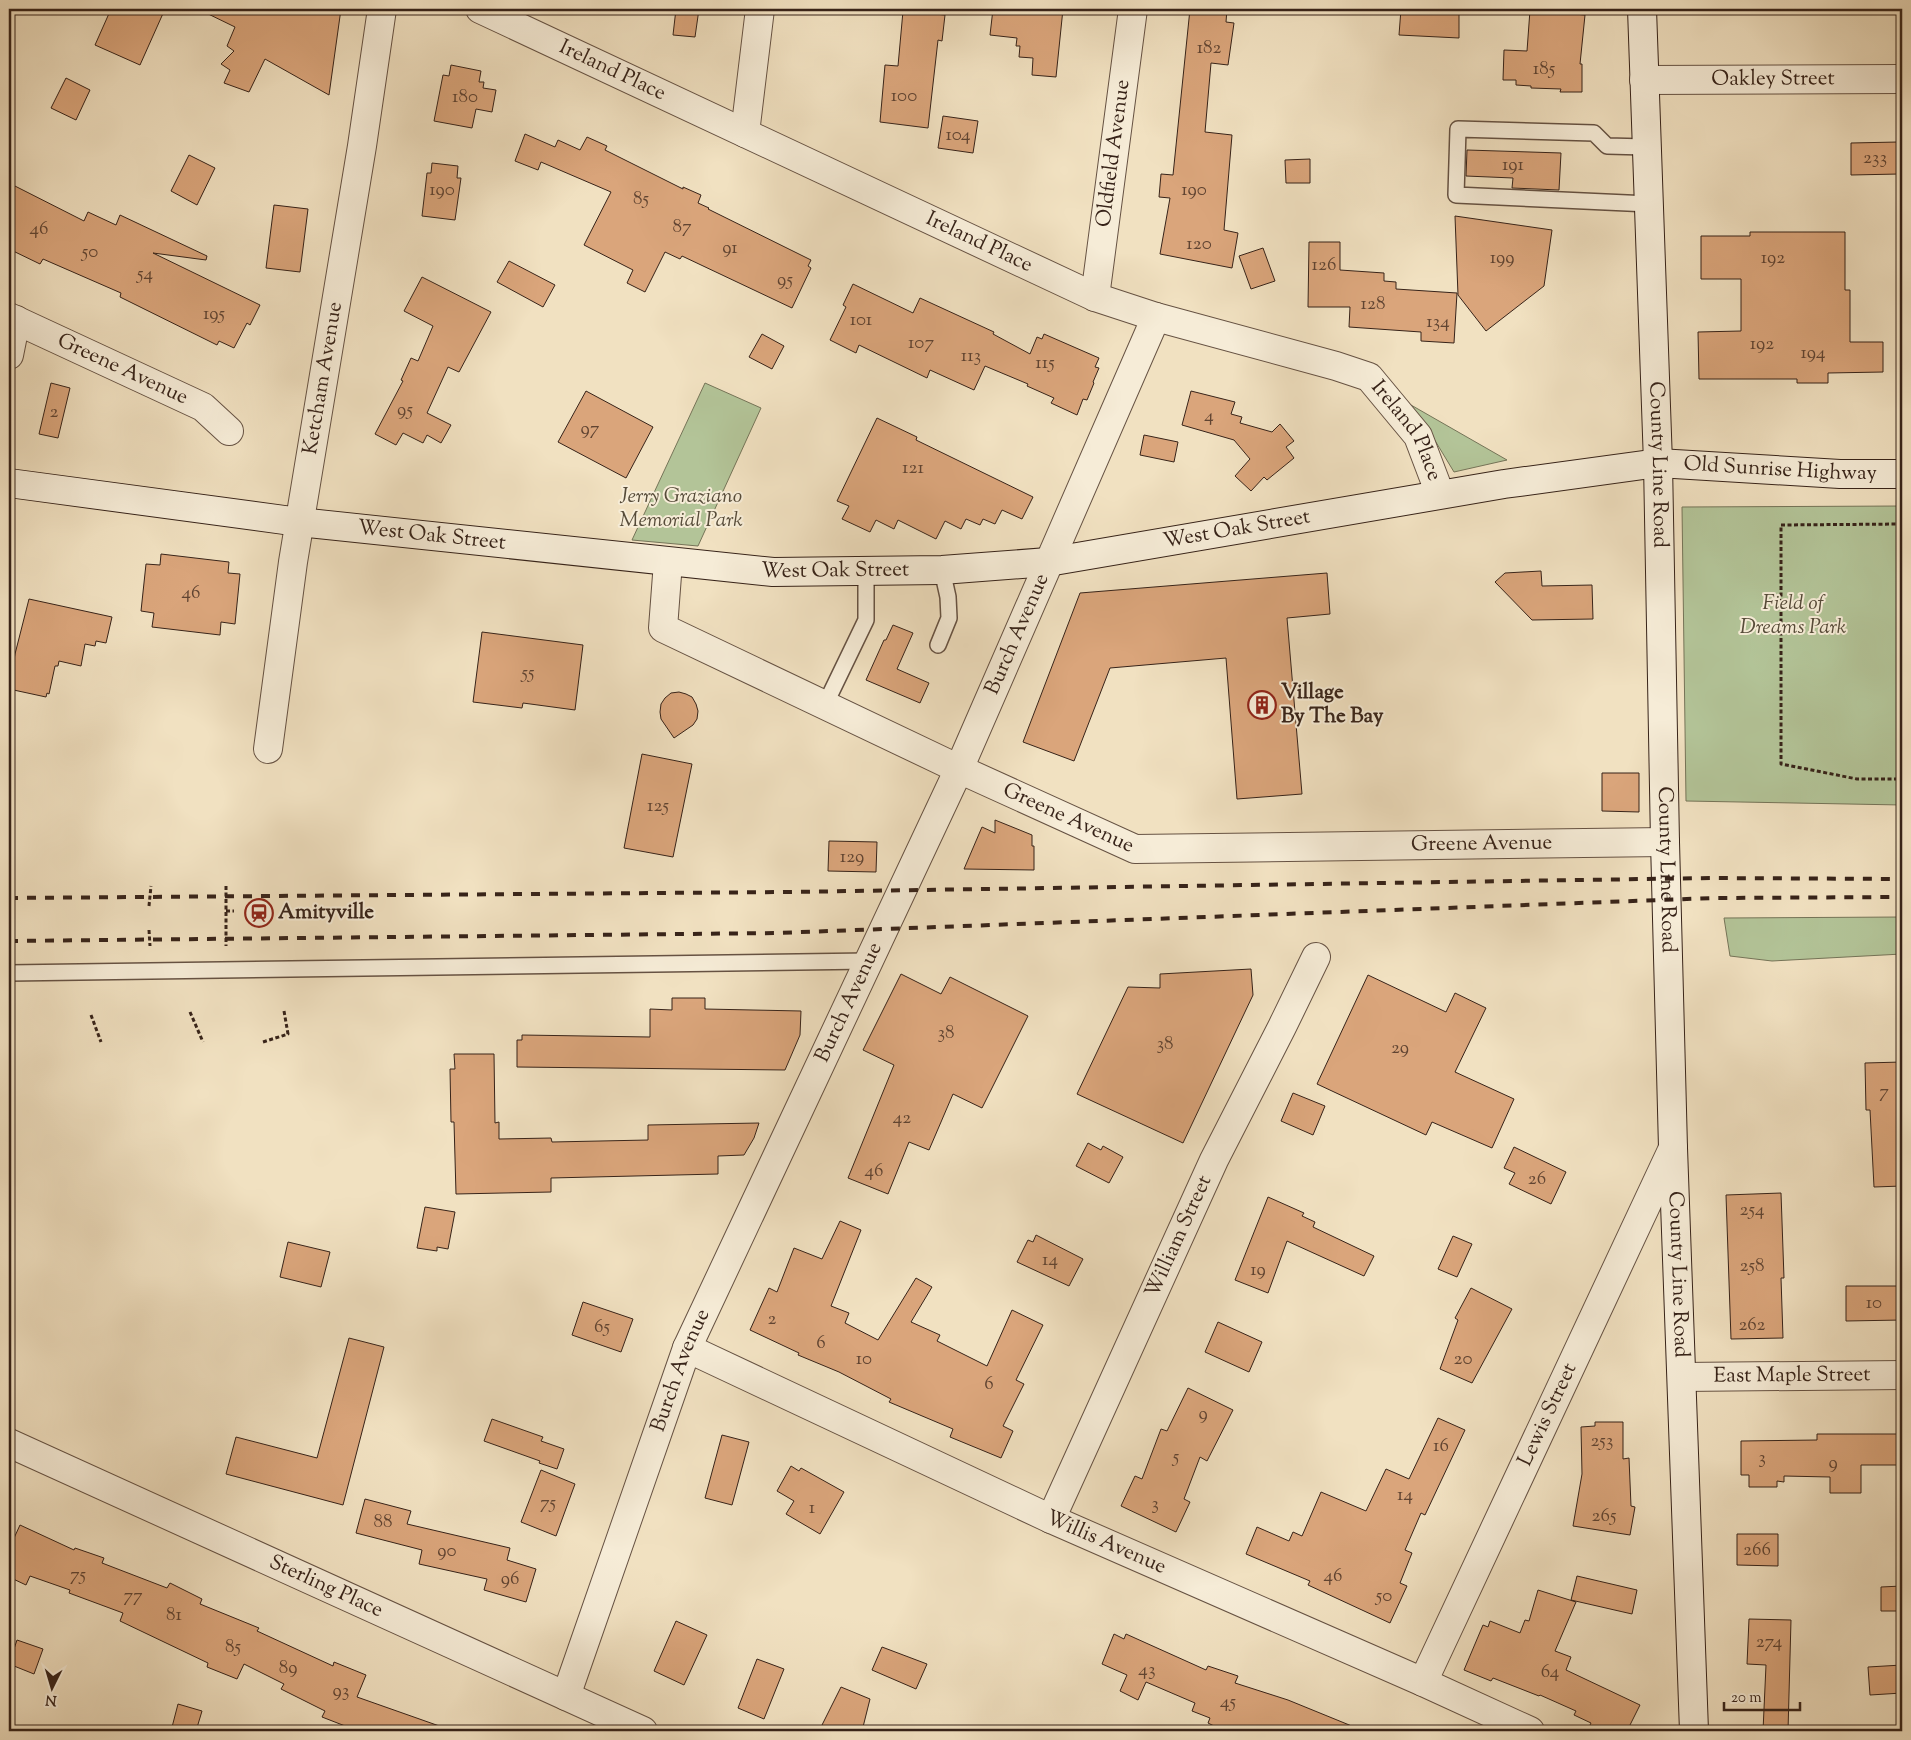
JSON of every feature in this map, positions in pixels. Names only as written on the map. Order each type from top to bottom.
[{"type":"street","name":"Ketcham Avenue","points":[[268,749],[299,522],[362,146],[382,9]]},
{"type":"street","name":"Ireland Place","points":[[480,9],[1095,297],[1156,317],[1336,366],[1369,377],[1418,436],[1440,494]]},
{"type":"street","points":[[744,133],[760,9]]},
{"type":"street","name":"Oldfield Avenue","points":[[1095,297],[1132,9]]},
{"type":"street","name":"County Line Road","points":[[1642,9],[1658,463],[1664,842],[1672,1148],[1694,1731]]},
{"type":"street","name":"Oakley Street","points":[[1644,80],[1902,79]]},
{"type":"street","name":"Burch Avenue","points":[[566,1696],[687,1348],[959,769],[1156,317]]},
{"type":"street","points":[[9,355],[13,318]]},
{"type":"street","name":"Greene Avenue","points":[[13,318],[203,407],[229,431]]},
{"type":"street","name":"West Oak Street","points":[[9,483],[299,522],[668,562],[773,572],[866,571],[942,570],[1048,562],[1440,494],[1658,463]]},
{"type":"street","name":"Old Sunrise Highway","points":[[1658,463],[1840,474],[1902,474]]},
{"type":"street","name":"Greene Avenue","points":[[668,562],[663,628],[959,769],[1135,849],[1664,842]]},
{"type":"street","name":"William Street","points":[[1051,1519],[1214,1160],[1316,957]]},
{"type":"street","name":"Lewis Street","points":[[1423,1682],[1672,1148]]},
{"type":"street","name":"Willis Avenue","points":[[687,1348],[1051,1519],[1423,1682],[1530,1731]]},
{"type":"street","name":"East Maple Street","points":[[1682,1377],[1902,1375]]},
{"type":"street","name":"Sterling Place","points":[[9,1443],[643,1731]]},
{"type":"lane","points":[[1646,147],[1607,146],[1594,133],[1458,129],[1456,195],[1649,204]]},
{"type":"lane","points":[[938,645],[949,618],[948,597],[942,570]]},
{"type":"lane","points":[[825,705],[866,620],[866,571]]},
{"type":"lane","points":[[9,973],[870,961]]},
{"type":"path","points":[[1902,524],[1780,525],[1780,545],[1781,764],[1857,779],[1902,779]]},
{"type":"path","points":[[149,906],[150,886]]},
{"type":"path","points":[[226,886],[226,946]]},
{"type":"path","points":[[226,911],[234,911]]},
{"type":"path","points":[[149,930],[150,946]]},
{"type":"path","points":[[190,1012],[203,1042]]},
{"type":"path","points":[[263,1042],[288,1034],[284,1012]]},
{"type":"path","points":[[91,1015],[101,1042]]},
{"type":"green space","name":"Jerry Graziano Memorial Park","points":[[705,383],[761,408],[698,546],[632,540]]},
{"type":"green space","points":[[1404,401],[1507,460],[1454,472],[1425,424]]},
{"type":"green space","name":"Field of Dreams Park","points":[[1902,506],[1902,805],[1686,801],[1682,507]]},
{"type":"green space","points":[[1902,917],[1902,954],[1772,961],[1730,956],[1724,918]]},
{"type":"building","points":[[111,9],[165,9],[140,65],[95,45]]},
{"type":"building","points":[[198,9],[341,9],[329,95],[265,59],[249,92],[224,83],[230,70],[221,64],[234,51],[227,46],[235,27]]},
{"type":"building","points":[[676,9],[699,9],[695,37],[673,35]]},
{"type":"building","points":[[993,9],[1063,9],[1056,77],[1032,75],[1033,58],[1019,57],[1020,46],[1016,46],[1017,38],[990,35]]},
{"type":"building","points":[[1190,9],[1227,9],[1226,22],[1234,23],[1228,65],[1211,63],[1205,132],[1232,135],[1224,230],[1238,233],[1232,268],[1160,254],[1170,198],[1159,197],[1161,174],[1173,175]]},
{"type":"building","points":[[1401,9],[1459,9],[1459,38],[1399,35]]},
{"type":"building","points":[[1530,10],[1585,15],[1580,64],[1582,64],[1582,92],[1560,92],[1561,89],[1531,88],[1531,86],[1516,85],[1516,80],[1503,80],[1504,50],[1527,51]]},
{"type":"building","points":[[903,11],[945,15],[942,41],[938,40],[928,128],[880,122],[885,65],[898,66]]},
{"type":"building","points":[[451,65],[481,71],[479,82],[484,82],[483,88],[496,90],[492,112],[476,109],[472,128],[434,121],[443,75],[449,76]]},
{"type":"building","points":[[66,78],[90,90],[76,120],[51,108]]},
{"type":"building","points":[[943,116],[978,121],[973,153],[938,148]]},
{"type":"building","points":[[525,134],[555,147],[558,140],[580,150],[587,137],[607,146],[605,150],[683,189],[683,187],[701,195],[698,203],[708,209],[811,260],[808,266],[811,268],[792,308],[682,256],[680,259],[665,252],[645,292],[627,283],[633,270],[584,245],[611,192],[541,162],[538,170],[515,161]]},
{"type":"building","points":[[1898,142],[1899,174],[1851,175],[1851,143]]},
{"type":"building","points":[[1467,150],[1561,153],[1559,190],[1512,188],[1513,178],[1466,176]]},
{"type":"building","points":[[189,155],[215,168],[197,205],[171,191]]},
{"type":"building","points":[[1310,159],[1310,183],[1286,183],[1285,160]]},
{"type":"building","points":[[432,163],[458,166],[457,178],[461,178],[455,220],[422,216],[427,173],[431,173]]},
{"type":"building","points":[[9,183],[84,221],[88,212],[116,225],[120,215],[207,256],[206,260],[153,253],[260,305],[250,325],[247,323],[234,348],[219,341],[217,345],[120,297],[121,293],[43,259],[40,264],[9,249]]},
{"type":"building","points":[[274,205],[308,209],[300,272],[266,268]]},
{"type":"building","points":[[1455,216],[1552,230],[1544,286],[1486,331],[1458,295]]},
{"type":"building","points":[[1750,232],[1845,232],[1845,290],[1850,290],[1850,342],[1883,342],[1883,372],[1828,373],[1828,383],[1797,383],[1797,379],[1699,379],[1698,332],[1741,331],[1741,279],[1701,279],[1701,236],[1750,236]]},
{"type":"building","points":[[1309,242],[1340,242],[1340,270],[1384,273],[1384,281],[1396,282],[1396,289],[1457,293],[1454,343],[1421,341],[1421,332],[1349,327],[1350,307],[1308,307]]},
{"type":"building","points":[[1263,248],[1275,281],[1251,289],[1239,256]]},
{"type":"building","points":[[509,261],[555,285],[543,307],[497,282]]},
{"type":"building","points":[[422,277],[491,312],[459,372],[448,367],[427,413],[451,425],[441,443],[427,435],[423,443],[403,433],[396,445],[375,434],[403,381],[401,380],[411,358],[418,361],[433,326],[404,311]]},
{"type":"building","points":[[853,284],[913,313],[920,298],[994,332],[993,334],[1030,354],[1037,337],[1042,339],[1044,334],[1099,358],[1095,367],[1099,368],[1087,400],[1083,399],[1077,415],[1051,403],[1054,398],[1027,386],[1028,384],[985,366],[974,390],[930,370],[927,378],[859,345],[856,353],[830,340],[846,307],[843,305]]},
{"type":"building","points":[[762,334],[784,346],[772,369],[749,357]]},
{"type":"building","points":[[51,383],[70,388],[58,438],[39,434]]},
{"type":"building","points":[[586,391],[653,427],[626,478],[558,442]]},
{"type":"building","points":[[1191,391],[1235,402],[1231,414],[1242,417],[1240,423],[1272,432],[1280,424],[1294,441],[1286,447],[1294,458],[1267,480],[1264,477],[1251,491],[1235,476],[1250,459],[1234,440],[1182,425]]},
{"type":"building","points":[[877,418],[917,437],[916,440],[1033,497],[1022,519],[1002,510],[995,524],[983,519],[980,525],[966,519],[961,529],[945,521],[936,539],[898,520],[894,529],[876,520],[870,532],[842,519],[849,506],[837,501]]},
{"type":"building","points":[[1144,435],[1178,442],[1174,462],[1140,455]]},
{"type":"building","points":[[161,554],[229,562],[228,573],[240,574],[235,624],[221,622],[220,635],[152,627],[154,613],[141,611],[146,564],[160,565]]},
{"type":"building","points":[[1541,571],[1542,586],[1592,585],[1593,619],[1532,620],[1495,582],[1505,573]]},
{"type":"building","name":"Village By The Bay","points":[[1327,573],[1330,614],[1287,618],[1302,794],[1237,799],[1226,658],[1110,668],[1074,761],[1023,742],[1080,593]]},
{"type":"building","points":[[29,599],[112,617],[106,643],[96,641],[95,646],[85,644],[81,666],[59,661],[58,666],[55,666],[49,694],[47,693],[46,697],[9,689],[15,654]]},
{"type":"building","points":[[893,625],[913,633],[897,669],[929,683],[920,703],[866,680]]},
{"type":"building","points":[[482,632],[583,645],[575,710],[523,703],[522,708],[473,702]]},
{"type":"building","points":[[679,692],[692,697],[698,711],[697,719],[693,725],[674,738],[661,719],[660,712],[661,704],[665,698],[671,693]]},
{"type":"building","points":[[642,754],[692,764],[673,857],[624,848]]},
{"type":"building","points":[[1602,773],[1639,773],[1639,812],[1602,811]]},
{"type":"building","points":[[995,820],[1032,835],[1034,870],[964,869],[982,827],[995,833]]},
{"type":"building","points":[[829,841],[877,842],[876,872],[828,871]]},
{"type":"building","points":[[1251,969],[1253,995],[1183,1143],[1077,1094],[1128,987],[1160,988],[1160,974]]},
{"type":"building","points":[[901,974],[941,994],[950,977],[1028,1016],[982,1108],[953,1094],[929,1150],[909,1142],[888,1194],[848,1178],[894,1065],[863,1050]]},
{"type":"building","points":[[1368,975],[1446,1012],[1455,993],[1486,1008],[1455,1072],[1514,1099],[1492,1148],[1432,1122],[1426,1135],[1317,1084]]},
{"type":"building","points":[[672,998],[705,998],[705,1009],[801,1011],[800,1035],[785,1070],[517,1067],[517,1040],[522,1040],[522,1035],[650,1037],[650,1009],[672,1010]]},
{"type":"building","points":[[454,1054],[494,1054],[495,1123],[499,1122],[499,1139],[551,1138],[552,1142],[648,1140],[648,1125],[759,1123],[754,1138],[744,1155],[718,1156],[718,1174],[551,1178],[551,1192],[456,1194],[454,1122],[451,1122],[450,1069],[455,1069]]},
{"type":"building","points":[[1902,1062],[1902,1186],[1874,1187],[1870,1110],[1866,1110],[1865,1063]]},
{"type":"building","points":[[1293,1093],[1325,1106],[1313,1135],[1281,1121]]},
{"type":"building","points":[[1088,1143],[1101,1150],[1103,1146],[1123,1157],[1109,1183],[1076,1166]]},
{"type":"building","points":[[1514,1147],[1566,1172],[1551,1204],[1509,1184],[1515,1173],[1504,1168]]},
{"type":"building","points":[[1781,1193],[1784,1278],[1781,1278],[1783,1338],[1731,1339],[1726,1195]]},
{"type":"building","points":[[1268,1197],[1304,1213],[1302,1216],[1315,1222],[1313,1227],[1374,1256],[1364,1276],[1287,1241],[1268,1293],[1235,1280]]},
{"type":"building","points":[[425,1207],[455,1212],[448,1249],[437,1247],[437,1251],[417,1248]]},
{"type":"building","points":[[840,1221],[861,1230],[831,1306],[849,1313],[845,1323],[878,1340],[916,1278],[932,1287],[911,1322],[940,1335],[937,1341],[987,1366],[1012,1310],[1043,1325],[1016,1380],[1024,1384],[1003,1426],[1013,1431],[1001,1458],[950,1437],[953,1429],[889,1402],[891,1399],[839,1372],[798,1355],[799,1353],[750,1330],[769,1288],[777,1292],[794,1248],[822,1259]]},
{"type":"building","points":[[1036,1235],[1083,1259],[1069,1286],[1017,1262],[1028,1240],[1033,1242]]},
{"type":"building","points":[[1453,1236],[1472,1244],[1457,1277],[1438,1269]]},
{"type":"building","points":[[288,1242],[330,1252],[321,1287],[280,1277]]},
{"type":"building","points":[[1846,1286],[1902,1286],[1902,1320],[1846,1321]]},
{"type":"building","points":[[1471,1288],[1512,1309],[1472,1383],[1440,1369],[1458,1320],[1455,1318]]},
{"type":"building","points":[[583,1302],[633,1319],[621,1352],[572,1335]]},
{"type":"building","points":[[1218,1322],[1262,1342],[1249,1372],[1205,1352]]},
{"type":"building","points":[[349,1338],[384,1347],[343,1505],[226,1474],[236,1437],[317,1458]]},
{"type":"building","points":[[1188,1388],[1233,1410],[1207,1461],[1200,1457],[1184,1499],[1190,1502],[1176,1532],[1121,1506],[1135,1476],[1142,1479],[1161,1429],[1167,1431]]},
{"type":"building","points":[[1438,1418],[1465,1430],[1425,1515],[1421,1513],[1405,1550],[1412,1553],[1400,1583],[1407,1586],[1390,1623],[1308,1585],[1310,1581],[1246,1554],[1257,1527],[1289,1541],[1293,1532],[1302,1536],[1321,1492],[1366,1511],[1386,1469],[1409,1479]]},
{"type":"building","points":[[492,1419],[543,1437],[541,1441],[564,1449],[557,1469],[484,1441]]},
{"type":"building","points":[[1595,1422],[1623,1422],[1623,1459],[1629,1458],[1631,1506],[1635,1507],[1630,1535],[1573,1526],[1582,1474],[1581,1427],[1595,1426]]},
{"type":"building","points":[[1817,1434],[1902,1434],[1902,1465],[1861,1465],[1861,1493],[1830,1493],[1830,1477],[1784,1476],[1784,1482],[1777,1481],[1777,1487],[1749,1487],[1749,1475],[1741,1475],[1741,1441],[1817,1440]]},
{"type":"building","points":[[722,1435],[749,1442],[732,1505],[705,1498]]},
{"type":"building","points":[[791,1466],[799,1471],[801,1468],[844,1492],[820,1534],[786,1514],[794,1501],[777,1491]]},
{"type":"building","points":[[541,1470],[575,1484],[556,1536],[521,1522]]},
{"type":"building","points":[[365,1499],[411,1511],[407,1524],[510,1548],[507,1560],[536,1569],[526,1602],[484,1590],[487,1579],[419,1564],[422,1550],[356,1533]]},
{"type":"building","points":[[20,1525],[74,1550],[75,1548],[104,1558],[102,1563],[167,1588],[170,1583],[202,1599],[200,1604],[259,1628],[257,1631],[333,1666],[334,1662],[366,1675],[357,1697],[445,1728],[445,1731],[358,1731],[322,1717],[325,1711],[281,1689],[284,1684],[244,1664],[237,1679],[207,1667],[208,1663],[120,1621],[123,1613],[69,1593],[70,1590],[30,1576],[26,1585],[9,1577],[9,1549]]},
{"type":"building","points":[[1737,1534],[1778,1534],[1778,1566],[1737,1565]]},
{"type":"building","points":[[1577,1576],[1637,1590],[1632,1614],[1571,1600]]},
{"type":"building","points":[[1902,1586],[1902,1611],[1881,1611],[1881,1587]]},
{"type":"building","points":[[1538,1590],[1576,1602],[1555,1651],[1571,1657],[1566,1670],[1640,1705],[1627,1731],[1587,1731],[1591,1723],[1574,1715],[1576,1711],[1540,1695],[1493,1678],[1491,1681],[1464,1670],[1483,1625],[1488,1627],[1490,1621],[1520,1633],[1525,1620],[1529,1621]]},
{"type":"building","points":[[1749,1619],[1791,1620],[1788,1731],[1763,1731],[1766,1665],[1747,1664]]},
{"type":"building","points":[[676,1621],[707,1635],[684,1685],[654,1671]]},
{"type":"building","points":[[1114,1634],[1124,1639],[1126,1634],[1206,1670],[1208,1666],[1238,1676],[1235,1683],[1288,1700],[1364,1731],[1212,1731],[1214,1726],[1208,1723],[1210,1718],[1192,1711],[1195,1703],[1146,1682],[1138,1700],[1120,1691],[1127,1675],[1102,1664]]},
{"type":"building","points":[[17,1640],[43,1649],[34,1674],[9,1664]]},
{"type":"building","points":[[882,1647],[927,1664],[916,1689],[872,1670]]},
{"type":"building","points":[[757,1659],[784,1669],[764,1719],[738,1708]]},
{"type":"building","points":[[1902,1665],[1902,1693],[1870,1695],[1868,1667]]},
{"type":"building","points":[[841,1687],[870,1699],[862,1731],[819,1731]]},
{"type":"building","points":[[178,1704],[202,1711],[196,1731],[171,1731]]},
{"type":"railway","points":[[9,898],[788,892],[1712,878],[1902,879]]},
{"type":"railway","points":[[9,941],[777,933],[1713,898],[1902,897]]},
{"type":"place","name":"Village By The Bay","points":[[1262,705]]},
{"type":"place","name":"Amityville","points":[[259,913]]}]
